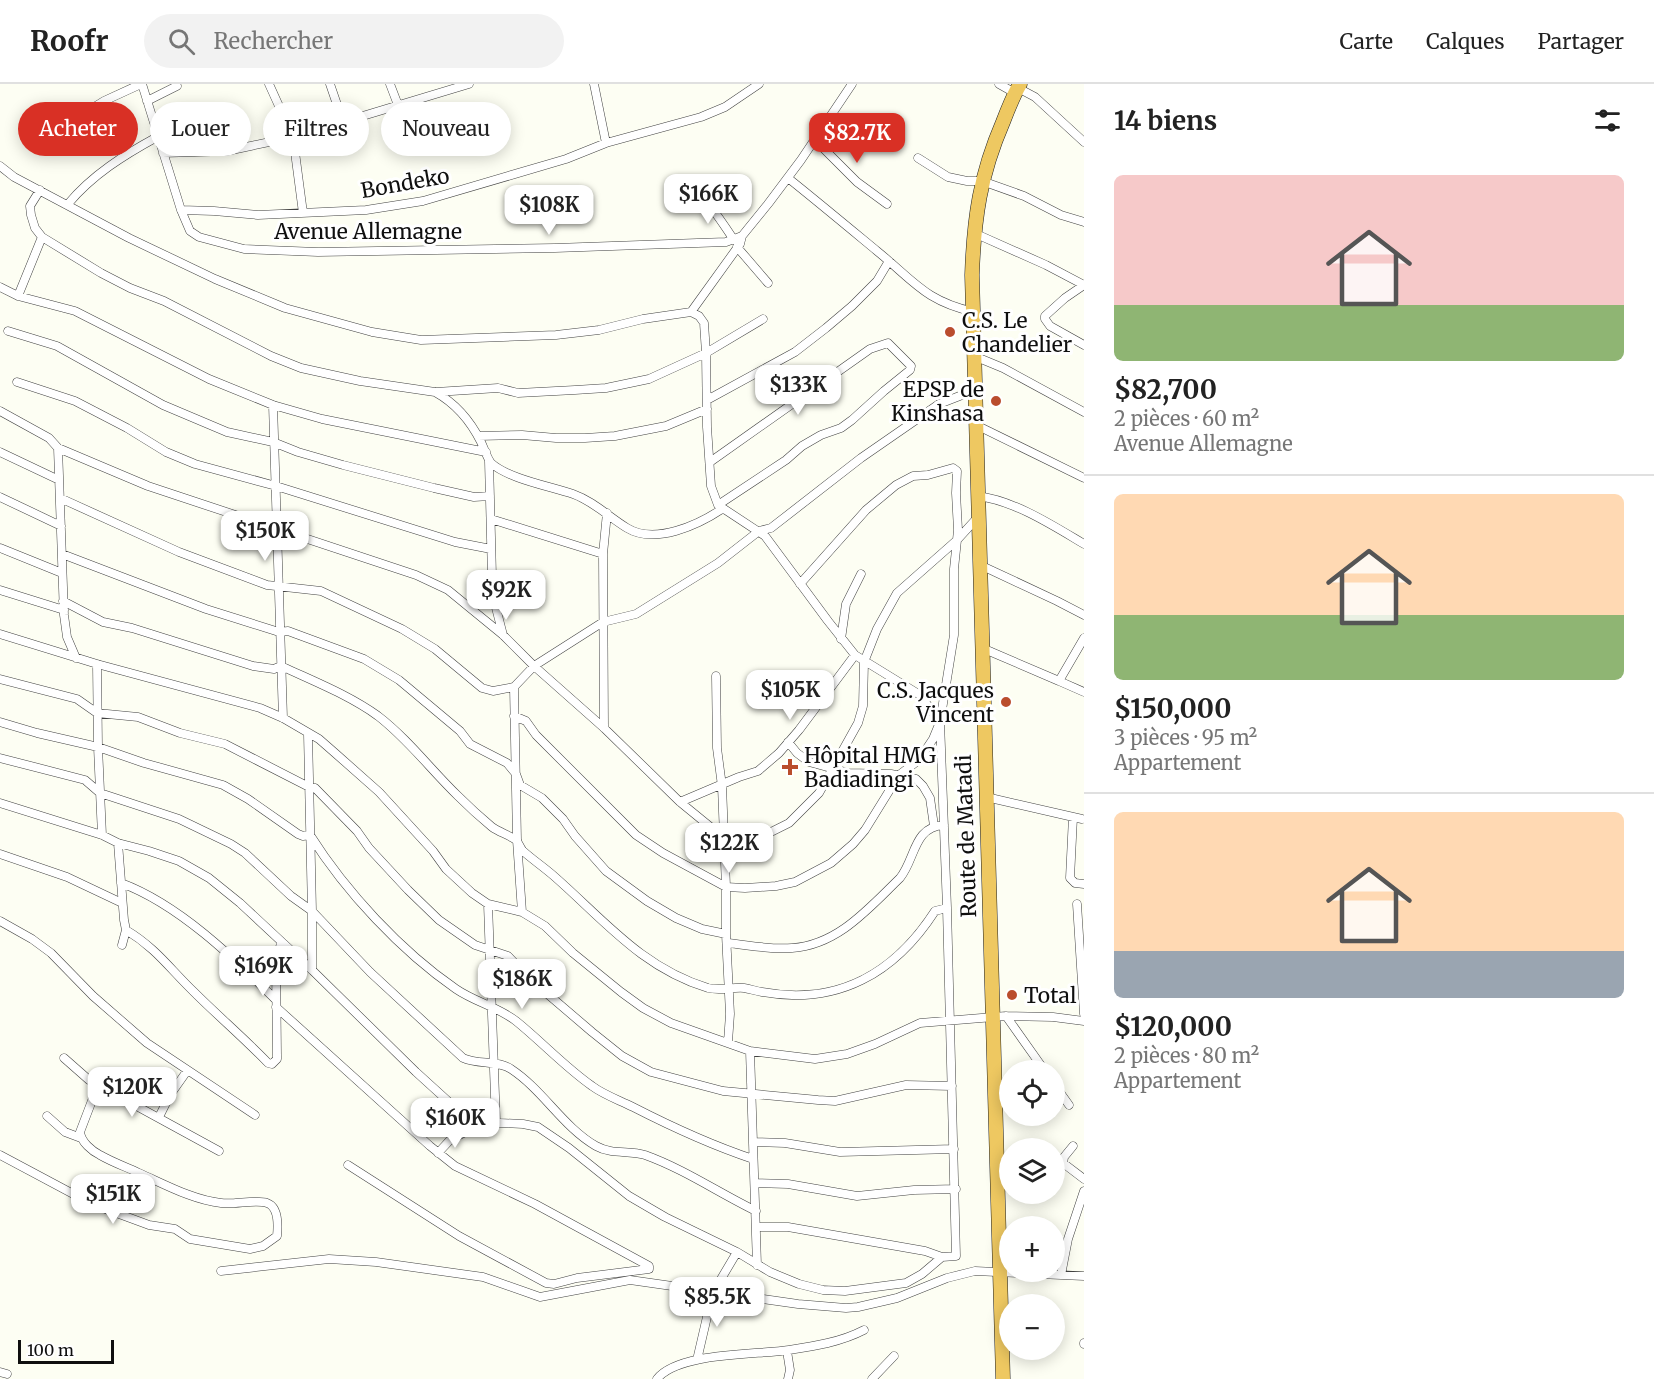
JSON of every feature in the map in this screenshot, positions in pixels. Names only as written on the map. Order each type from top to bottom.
[{"type":"highway","name":"Route de Matadi","points":[[999,1216],[1000,1016],[986,797],[974,356],[973,233],[982,181],[992,148],[1018,88]]},
{"type":"highway","name":"Route de Matadi","points":[[999,1282],[1003,1379]]},
{"type":"street","name":"Avenue Allemagne","points":[[142,84],[150,112]]},
{"type":"street","points":[[102,102],[142,84]]},
{"type":"street","points":[[269,84],[277,102]]},
{"type":"street","points":[[330,84],[336,102]]},
{"type":"street","points":[[390,84],[397,102]]},
{"type":"street","points":[[408,102],[469,84]]},
{"type":"street","points":[[594,84],[606,143]]},
{"type":"street","name":"Bondeko","points":[[181,210],[258,215],[366,210],[423,201],[556,163],[606,143],[701,117],[725,107],[759,84]]},
{"type":"street","name":"Avenue Allemagne","points":[[164,156],[190,231],[199,237],[244,249],[330,252],[736,244],[788,178],[852,84]]},
{"type":"street","points":[[999,84],[1018,88],[1035,97],[1084,142]]},
{"type":"street","points":[[147,101],[177,86]]},
{"type":"street","points":[[815,140],[857,182],[887,204]]},
{"type":"street","points":[[68,204],[94,177],[150,141]]},
{"type":"street","points":[[296,156],[303,213]]},
{"type":"street","points":[[918,158],[948,177],[982,181],[1024,196],[1061,215],[1084,222]]},
{"type":"street","points":[[0,166],[14,177],[129,238],[225,283],[285,308],[372,332],[422,340],[556,335],[599,330],[643,319],[696,313],[704,323],[711,486],[720,507],[759,531],[855,655],[920,695],[940,722]]},
{"type":"street","points":[[788,178],[925,293],[953,308],[974,312]]},
{"type":"street","points":[[40,190],[30,206],[35,228],[42,237],[101,273],[130,288],[164,301],[271,356],[302,368],[360,381],[435,392],[498,388],[506,391],[527,392],[606,388],[649,379],[706,353],[763,319]]},
{"type":"street","points":[[686,193],[694,190],[711,207],[736,244],[768,283]]},
{"type":"street","points":[[973,233],[1046,265],[1084,285],[1065,298],[1044,319],[1050,326],[1084,345]]},
{"type":"street","points":[[18,296],[42,237]]},
{"type":"street","points":[[691,312],[736,244]]},
{"type":"street","points":[[707,400],[795,352],[852,306],[877,281],[889,261]]},
{"type":"street","points":[[0,287],[18,296],[75,311],[209,379],[273,405],[322,419],[486,452]]},
{"type":"street","points":[[8,332],[57,346],[178,412],[227,432],[273,442],[297,452],[343,465],[460,494],[490,496]]},
{"type":"street","points":[[489,461],[514,475],[582,497],[630,530],[662,534],[711,516],[802,446],[821,435],[841,428],[852,420],[910,370],[911,366],[888,343],[870,349],[710,462]]},
{"type":"street","points":[[974,356],[1003,368],[1084,412]]},
{"type":"street","points":[[17,382],[75,401],[127,428],[166,452],[195,464],[276,486],[455,542],[491,549]]},
{"type":"street","points":[[60,498],[179,552],[267,585],[321,591],[402,629],[435,650],[482,688],[493,691],[514,687],[534,666],[603,622],[636,614],[718,563],[759,531],[771,528],[861,458],[939,404],[975,390]]},
{"type":"street","points":[[435,392],[457,408],[478,436],[489,461],[495,604],[503,635]]},
{"type":"street","points":[[273,405],[283,718]]},
{"type":"street","points":[[478,436],[522,435],[556,438],[615,436],[666,426],[707,409]]},
{"type":"street","points":[[0,411],[49,438],[58,448],[148,486],[416,575],[448,590],[503,635],[680,802],[724,838],[771,832],[789,823],[819,793],[858,723],[861,715],[864,662],[877,629],[897,592],[957,540],[978,517]]},
{"type":"street","points":[[976,425],[1084,478]]},
{"type":"street","points":[[58,448],[63,606],[67,637],[76,658]]},
{"type":"street","points":[[0,453],[59,480]]},
{"type":"street","points":[[757,1227],[788,1227],[925,1251],[942,1257],[956,1256],[951,1019],[940,722],[954,635],[957,471],[953,468],[928,475],[913,476],[896,485],[866,510],[800,584]]},
{"type":"street","points":[[978,496],[992,498],[1016,508],[1084,544]]},
{"type":"street","points":[[0,497],[61,526]]},
{"type":"street","points":[[604,728],[603,554],[607,513]]},
{"type":"street","points":[[491,519],[603,554]]},
{"type":"street","points":[[0,548],[62,573]]},
{"type":"street","points":[[62,554],[206,609],[279,632],[288,631],[364,659],[399,680],[460,731],[470,744],[499,758],[516,774],[520,785],[542,798],[563,819],[606,871],[647,902],[676,918],[727,939],[774,948],[801,947],[849,926],[900,878],[920,837],[926,830],[944,825]]},
{"type":"street","points":[[980,565],[1057,600],[1084,615]]},
{"type":"street","points":[[841,639],[846,604],[861,574]]},
{"type":"street","points":[[0,590],[63,606],[103,622],[132,628],[253,666],[274,669],[281,666],[343,696],[377,716],[409,743],[430,768],[467,804],[492,826],[517,840],[523,850],[630,947],[675,974],[709,988],[743,988],[772,994],[794,995],[843,988],[863,980],[890,964],[922,931],[935,910],[947,908]]},
{"type":"street","points":[[0,634],[97,664],[260,708],[283,718],[319,740],[379,792],[433,851],[446,869],[472,893],[488,904],[522,912],[545,926],[573,953],[643,1008],[670,1023],[750,1051],[815,1059],[846,1054],[875,1044],[920,1023],[1000,1016],[1053,1017],[1084,1021]]},
{"type":"street","points":[[1059,681],[1084,638]]},
{"type":"street","points":[[982,648],[1084,692]]},
{"type":"street","points":[[680,802],[758,771],[789,742],[855,655]]},
{"type":"street","points":[[97,664],[102,835]]},
{"type":"street","points":[[716,676],[717,748],[722,786],[726,887],[730,1014],[728,1042]]},
{"type":"street","points":[[0,679],[77,699],[97,713],[138,717],[180,733],[225,744],[315,788],[357,831],[369,848],[401,883],[439,920],[475,945],[508,956],[556,1002],[622,1056],[651,1072],[723,1092],[835,1101],[906,1085],[952,1086]]},
{"type":"street","points":[[514,687],[517,840],[522,912]]},
{"type":"street","points":[[514,716],[526,722],[636,835],[663,853],[726,887],[745,888],[795,882],[831,863],[865,830],[898,775],[919,760],[933,739],[940,722]]},
{"type":"street","points":[[0,722],[98,747],[144,763],[223,785],[248,799],[298,834],[310,835]]},
{"type":"street","points":[[308,734],[312,970]]},
{"type":"street","points":[[789,742],[797,753],[809,762],[849,773],[898,775],[916,779],[930,798],[934,826]]},
{"type":"street","points":[[0,758],[85,780],[100,793],[179,819],[231,844],[246,853],[291,896],[312,910],[370,972],[463,1058],[472,1062],[509,1067],[522,1077],[568,1124],[599,1147],[610,1152],[642,1154],[756,1211]]},
{"type":"street","points":[[986,797],[1077,818],[1070,878],[1075,883],[1084,884]]},
{"type":"street","points":[[0,803],[102,835],[118,843],[164,855],[209,878],[240,903],[312,970],[460,1112],[476,1120],[537,1128],[569,1148],[629,1196],[665,1217],[737,1252],[757,1265],[799,1284],[823,1290],[845,1291],[906,1283],[922,1274],[942,1257]]},
{"type":"street","points":[[310,835],[324,858],[405,950],[464,994],[516,1021],[594,1088],[704,1142],[753,1159]]},
{"type":"street","points":[[118,843],[126,930],[122,945]]},
{"type":"street","points":[[0,854],[67,877],[122,903]]},
{"type":"street","points":[[121,883],[150,897],[212,939],[247,970],[276,1003],[438,1153],[455,1166],[625,1251],[650,1266],[649,1269],[578,1278],[554,1284],[546,1283],[459,1236],[348,1166]]},
{"type":"street","points":[[488,904],[496,1124]]},
{"type":"street","points":[[1077,904],[1084,1014]]},
{"type":"street","points":[[0,921],[42,946],[136,1035],[255,1115]]},
{"type":"street","points":[[126,930],[146,942],[192,991],[268,1063],[272,1064],[277,1059],[276,963],[281,943]]},
{"type":"street","points":[[1000,1016],[1036,1060]]},
{"type":"street","points":[[750,1051],[757,1265]]},
{"type":"street","points":[[64,1058],[89,1080],[219,1151]]},
{"type":"street","points":[[159,1117],[170,1095],[187,1071]]},
{"type":"street","points":[[81,1138],[80,1132],[90,1105],[96,1095],[106,1090]]},
{"type":"street","points":[[1065,1099],[1069,1105]]},
{"type":"street","points":[[0,1155],[92,1204],[149,1225],[175,1228],[190,1239],[250,1249],[263,1246],[277,1236],[278,1223],[274,1207],[267,1203],[219,1203],[177,1190],[100,1155],[81,1138],[65,1132],[47,1116]]},
{"type":"street","points":[[438,1153],[450,1140],[469,1130],[476,1120]]},
{"type":"street","points":[[753,1142],[785,1143],[840,1152],[954,1149]]},
{"type":"street","points":[[1073,1146],[1064,1157],[1063,1163],[1084,1179]]},
{"type":"street","points":[[755,1183],[788,1184],[857,1196],[914,1190],[956,1189]]},
{"type":"street","points":[[1065,1254],[1084,1191]]},
{"type":"street","points":[[721,1279],[737,1252]]},
{"type":"street","points":[[221,1271],[328,1259],[375,1262],[483,1278],[540,1297],[630,1280],[798,1304],[846,1308],[887,1301],[947,1278],[975,1271],[999,1274]]},
{"type":"street","points":[[1065,1275],[1084,1276]]},
{"type":"street","points":[[697,1360],[713,1291]]},
{"type":"street","points":[[657,1379],[670,1369],[697,1360],[835,1342],[864,1330]]},
{"type":"street","points":[[787,1350],[790,1370],[788,1379]]},
{"type":"street","points":[[872,1379],[894,1356]]},
{"type":"place","name":"C.S. Le Chandelier","points":[[950,332]]},
{"type":"place","name":"EPSP de Kinshasa","points":[[996,401]]},
{"type":"place","name":"C.S. Jacques Vincent","points":[[1006,702]]},
{"type":"place","name":"Hôpital HMG Badiadingi","points":[[790,767]]},
{"type":"place","name":"Total","points":[[1012,995]]}]
